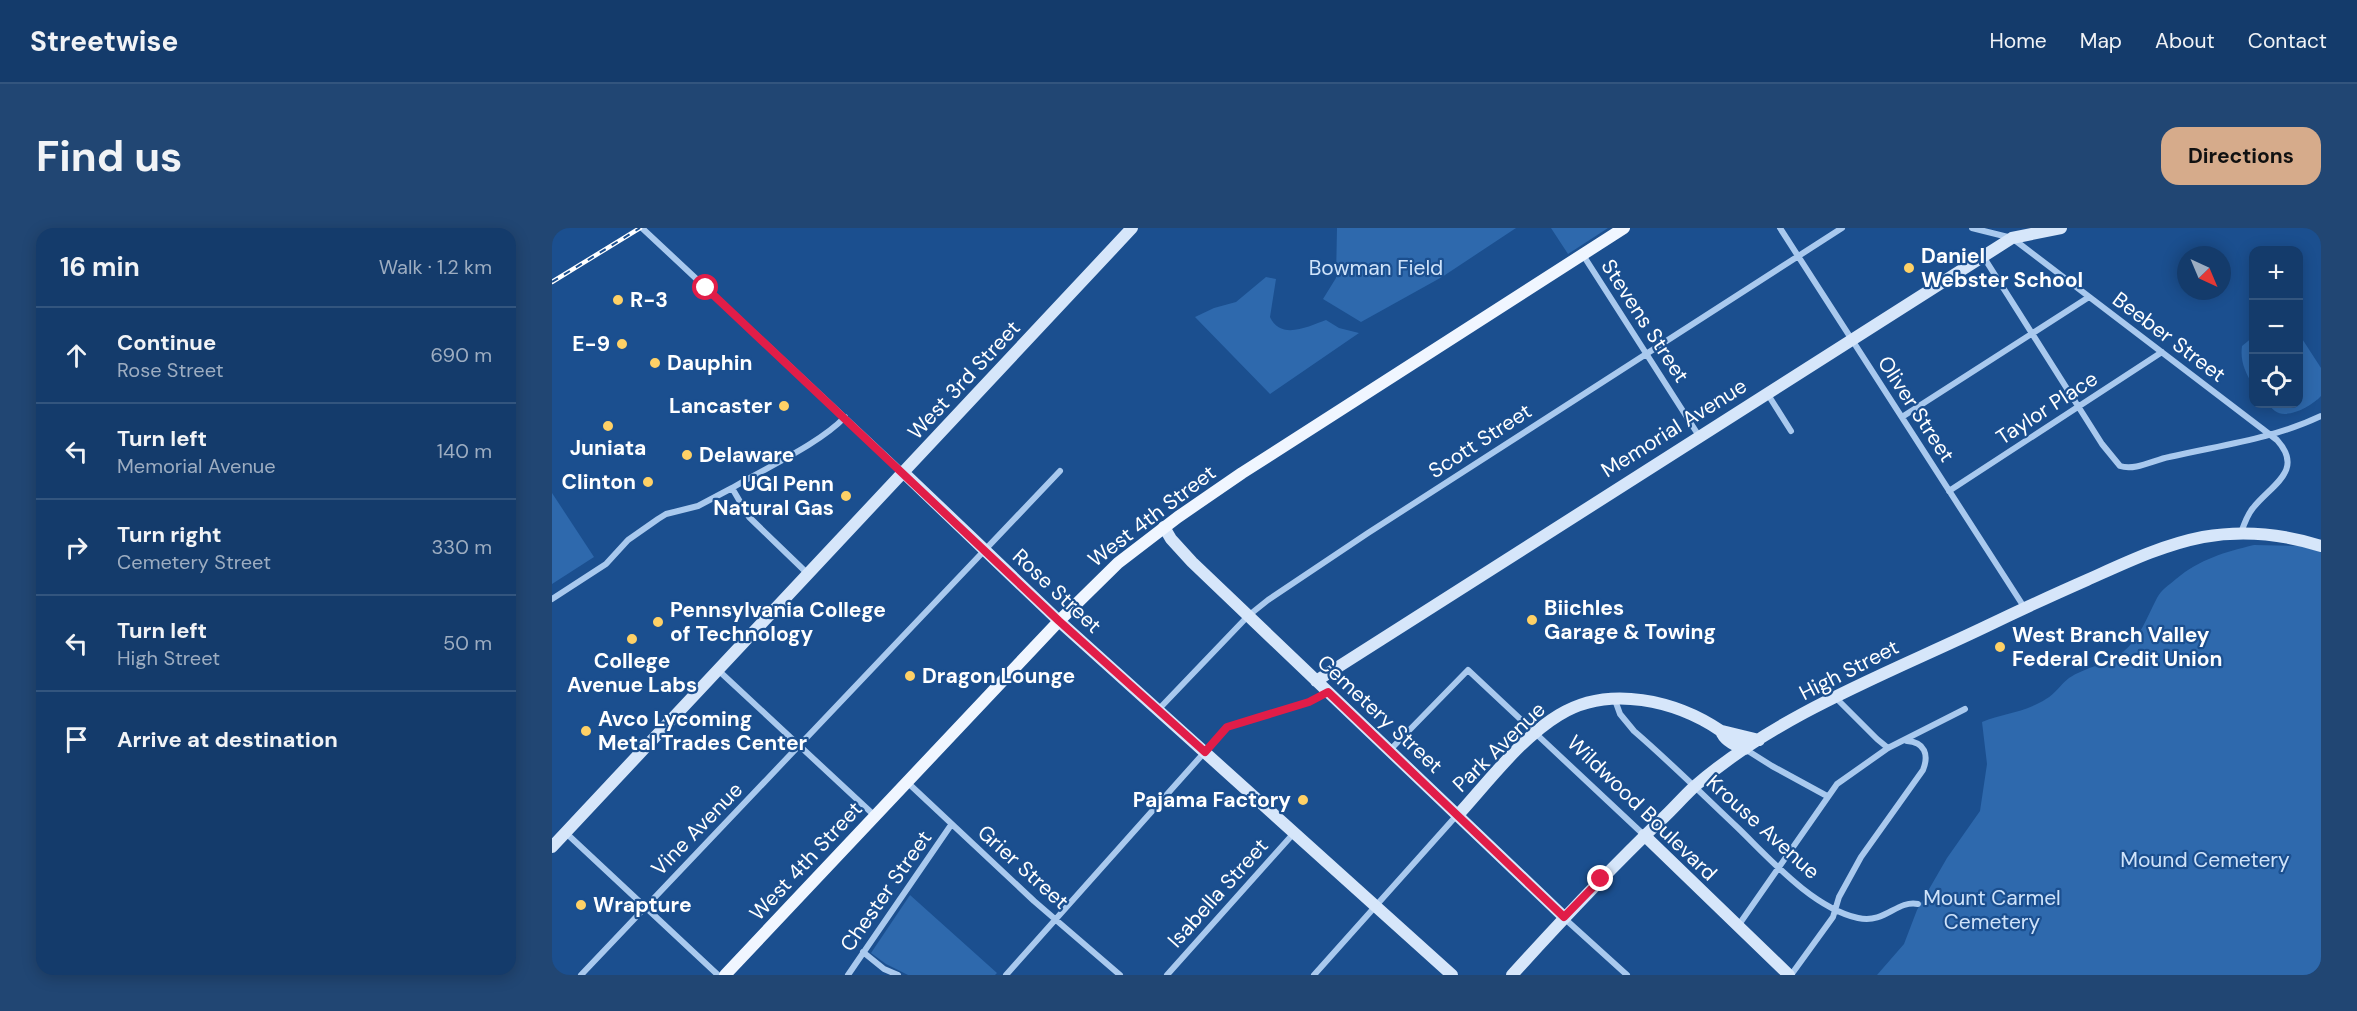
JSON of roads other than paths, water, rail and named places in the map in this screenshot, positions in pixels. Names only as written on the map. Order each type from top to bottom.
[{"type":"main road","name":"West 4th Street","points":[[725,975],[1103,576],[1164,527],[1256,464],[1624,228]]},
{"type":"street","name":"Rose Street","points":[[642,228],[1059,621],[1376,906],[1445,973]]},
{"type":"street","name":"West 3rd Street","points":[[552,847],[1132,228]]},
{"type":"street","name":"Oliver Street","points":[[1780,228],[2024,607]]},
{"type":"street","name":"Scott Street","points":[[1158,710],[1262,603],[1842,228]]},
{"type":"street","name":"Beeber Street","points":[[1972,228],[2012,238],[2277,440],[2286,452],[2289,464],[2287,470],[2250,512],[2241,534]]},
{"type":"street","points":[[2012,238],[2026,228]]},
{"type":"street","name":"Memorial Avenue","points":[[1316,681],[2012,238],[2061,228]]},
{"type":"street","name":"Stevens Street","points":[[1582,254],[1699,436]]},
{"type":"street","points":[[1983,256],[2111,457],[2123,467],[2271,435],[2321,416]]},
{"type":"street","points":[[1902,417],[2089,297]]},
{"type":"street","name":"Taylor Place","points":[[1949,491],[2162,352]]},
{"type":"street","points":[[1766,393],[1791,431]]},
{"type":"street","points":[[552,598],[606,564],[628,540],[666,514],[698,506],[757,475],[831,429],[845,417]]},
{"type":"street","name":"Vine Avenue","points":[[582,975],[1060,471]]},
{"type":"street","points":[[732,488],[749,518],[809,574]]},
{"type":"street","name":"Cemetery Street","points":[[1164,527],[1178,548],[1248,616],[1627,975]]},
{"type":"street","name":"High Street","points":[[1512,975],[1564,917],[1694,787],[1759,740],[1836,698],[2024,607],[2151,552],[2196,538],[2241,534],[2279,536],[2321,546]]},
{"type":"street","points":[[718,670],[875,816]]},
{"type":"street","name":"Wildwood Boulevard","points":[[1390,750],[1468,670],[1790,975]]},
{"type":"street","points":[[1006,975],[1227,727],[1309,702],[1328,692]]},
{"type":"street","points":[[1836,698],[1876,739],[1888,748]]},
{"type":"street","name":"Park Avenue","points":[[1314,975],[1535,733],[1565,711],[1589,703],[1615,700],[1639,700],[1669,705],[1699,717],[1721,731],[1722,736],[1738,747],[1827,796]]},
{"type":"street","name":"Krouse Avenue","points":[[1615,700],[1627,724],[1779,867],[1815,897],[1835,910],[1856,918],[1874,919],[1885,916],[1906,904],[1918,904]]},
{"type":"street","points":[[1738,927],[1827,796],[1850,773],[1888,748],[1965,709]]},
{"type":"street","points":[[1721,731],[1759,740]]},
{"type":"street","points":[[1790,975],[1827,927],[1855,866],[1923,770],[1926,753],[1922,746],[1904,740]]},
{"type":"street","name":"Grier Street","points":[[907,782],[951,825],[1120,975]]},
{"type":"street","name":"Chester Street","points":[[848,975],[951,825]]},
{"type":"street","points":[[565,832],[718,975]]},
{"type":"street","name":"Isabella Street","points":[[1167,975],[1294,833]]},
{"type":"street","points":[[863,952],[884,969],[898,975]]},
{"type":"railway","points":[[552,282],[640,228]]},
{"type":"place","name":"Daniel Webster School","points":[[1909,268]]},
{"type":"place","name":"R-3","points":[[618,300]]},
{"type":"place","name":"E-9","points":[[622,344]]},
{"type":"place","name":"Dauphin","points":[[655,363]]},
{"type":"place","name":"Lancaster","points":[[784,406]]},
{"type":"place","name":"Juniata","points":[[608,426]]},
{"type":"place","name":"Delaware","points":[[687,455]]},
{"type":"place","name":"Clinton","points":[[648,482]]},
{"type":"place","name":"UGI Penn Natural Gas","points":[[846,496]]},
{"type":"place","name":"Biichles Garage & Towing","points":[[1532,620]]},
{"type":"place","name":"Pennsylvania College of Technology","points":[[658,622]]},
{"type":"place","name":"College Avenue Labs","points":[[632,639]]},
{"type":"place","name":"West Branch Valley Federal Credit Union","points":[[2000,647]]},
{"type":"place","name":"Dragon Lounge","points":[[910,676]]},
{"type":"place","name":"Avco Lycoming Metal Trades Center","points":[[586,731]]},
{"type":"place","name":"Pajama Factory","points":[[1303,800]]},
{"type":"place","name":"Wrapture","points":[[581,905]]},
{"type":"park label","name":"Bowman Field","points":[[1376,268]]},
{"type":"park label","name":"Mound Cemetery","points":[[2205,860]]},
{"type":"park label","name":"Mount Carmel Cemetery","points":[[1992,910]]}]
